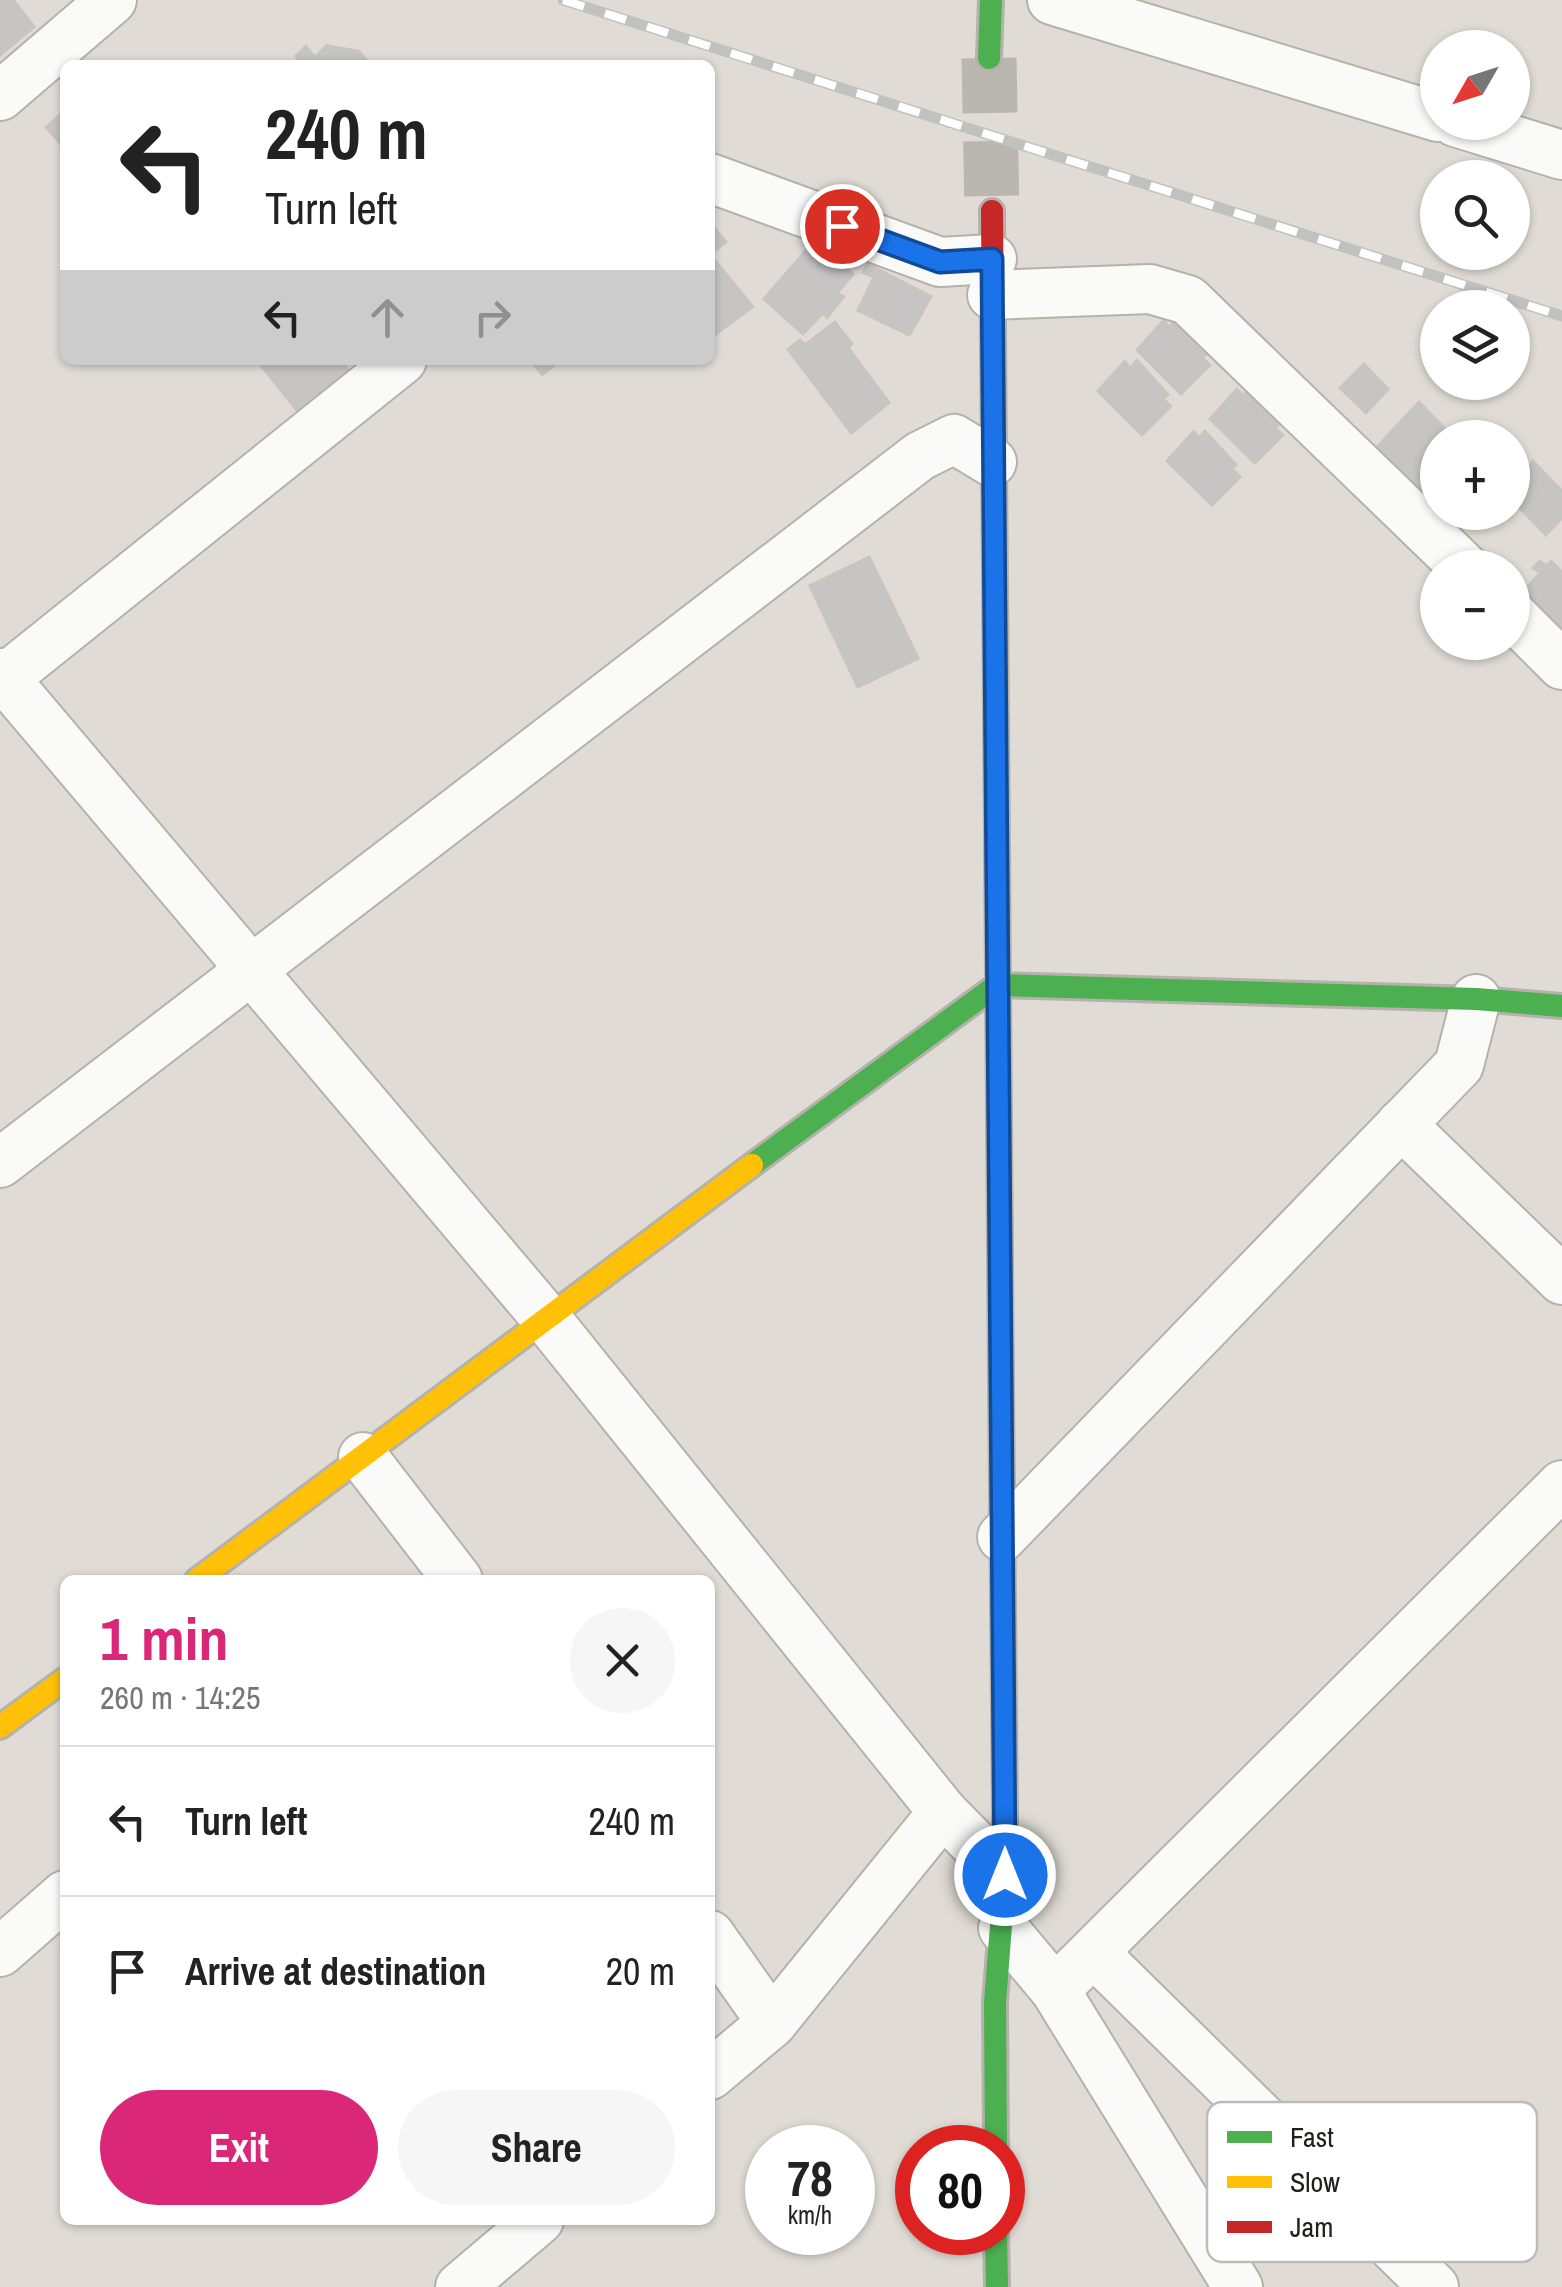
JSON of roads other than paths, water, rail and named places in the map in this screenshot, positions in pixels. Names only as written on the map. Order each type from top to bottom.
[{"type":"main road","points":[[989,58],[991,0]]},
{"type":"main road","points":[[992,211],[1005,1875],[995,2002],[996,2125]]},
{"type":"main road","points":[[205,1575],[545,1317],[997,984],[1562,1006]]},
{"type":"main road","points":[[0,1727],[60,1682]]},
{"type":"main road","points":[[996,2255],[996,2287]]},
{"type":"street","points":[[0,96],[112,0]]},
{"type":"street","points":[[1052,0],[1420,112]]},
{"type":"street","points":[[1514,140],[1562,155]]},
{"type":"street","points":[[715,180],[940,262],[992,277],[1150,289],[1188,300],[1446,550]]},
{"type":"street","points":[[396,365],[2,678],[545,1317],[944,1812],[1005,1875]]},
{"type":"street","points":[[0,1163],[920,456],[954,439],[992,462]]},
{"type":"street","points":[[1530,633],[1562,665]]},
{"type":"street","points":[[1002,1537],[1459,1065],[1476,1000]]},
{"type":"street","points":[[1401,1124],[1562,1280]]},
{"type":"street","points":[[363,1457],[441,1574]]},
{"type":"street","points":[[1055,1990],[1562,1486]]},
{"type":"street","points":[[715,2071],[772,2022],[944,1812]]},
{"type":"street","points":[[0,1952],[60,1899]]},
{"type":"street","points":[[1003,1928],[1055,1990],[1207,2237]]},
{"type":"street","points":[[715,1942],[772,2022]]},
{"type":"street","points":[[1094,1954],[1245,2102]]},
{"type":"street","points":[[460,2287],[533,2225]]},
{"type":"street","points":[[1223,2262],[1238,2287]]},
{"type":"street","points":[[1408,2262],[1434,2287]]},
{"type":"tunnel","points":[[989,58],[992,211]]},
{"type":"railway","points":[[563,0],[1562,316]]}]
